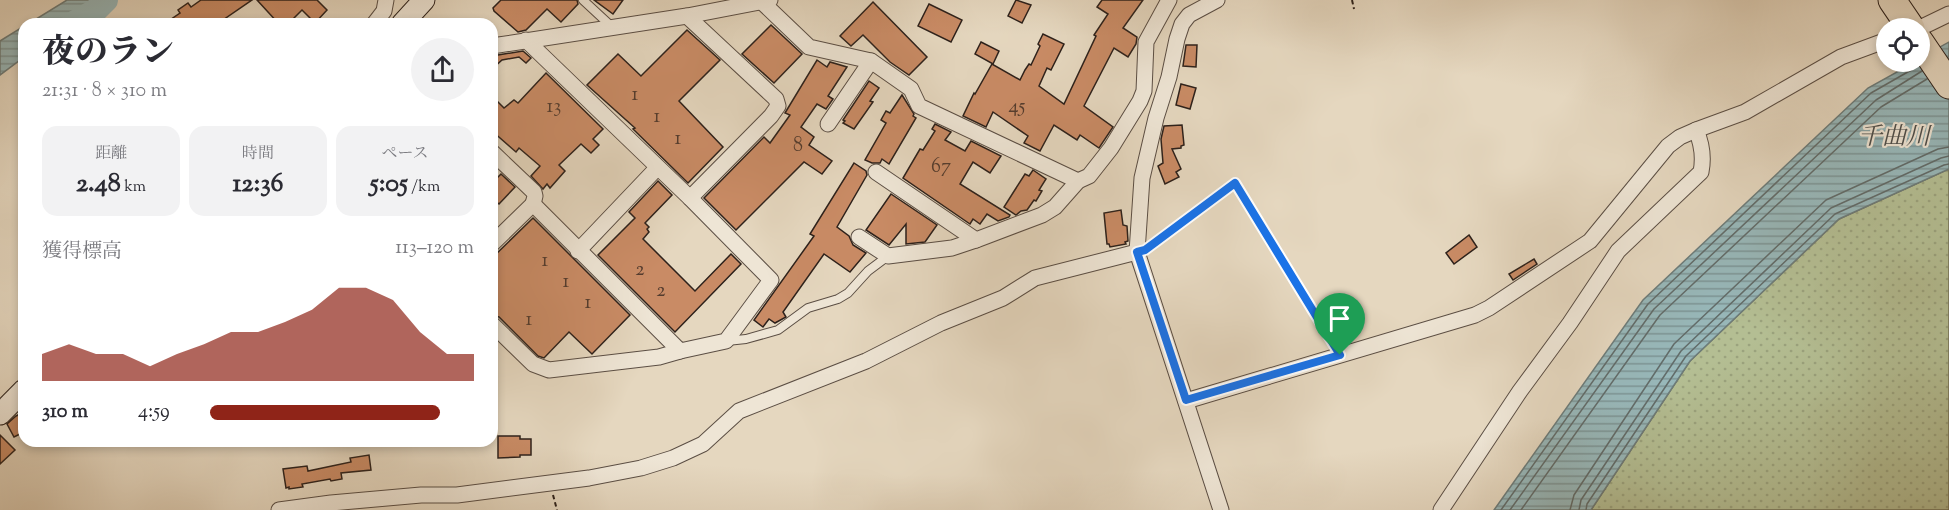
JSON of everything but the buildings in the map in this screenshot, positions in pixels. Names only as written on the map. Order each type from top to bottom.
[{"type":"highway","points":[[1930,57],[1949,85]]},
{"type":"main road","points":[[408,18],[424,0]]},
{"type":"main road","points":[[0,414],[18,396]]},
{"type":"street","points":[[379,18],[384,11],[386,0]]},
{"type":"street","points":[[859,237],[888,256],[952,248],[1042,215],[1055,207],[1078,180],[1089,176],[1111,148],[1140,101],[1144,92],[1146,42],[1168,0]]},
{"type":"street","points":[[1217,0],[1189,15],[1182,24],[1177,39],[1142,178],[1137,252],[1221,510]]},
{"type":"street","points":[[498,45],[687,16],[736,4],[767,1],[809,47],[871,61],[911,89],[919,106],[1078,180]]},
{"type":"street","points":[[1906,18],[1949,14]]},
{"type":"street","points":[[687,16],[776,99],[778,106],[771,116],[690,198]]},
{"type":"street","points":[[498,330],[533,364],[549,370],[659,357],[726,341],[771,280],[690,198],[526,40]]},
{"type":"street","points":[[1186,400],[1475,315],[1506,298],[1590,242],[1668,146],[1680,137],[1744,112],[1841,57],[1876,44]]},
{"type":"street","points":[[828,124],[871,61]]},
{"type":"street","points":[[1441,510],[1618,251],[1701,172],[1702,143],[1696,130]]},
{"type":"street","points":[[498,158],[536,196],[533,204],[498,238]]},
{"type":"street","points":[[578,251],[657,168]]},
{"type":"street","points":[[876,172],[976,240]]},
{"type":"street","points":[[533,204],[680,351]]},
{"type":"street","points":[[279,510],[409,496],[457,495],[589,478],[641,468],[673,458],[703,444],[739,411],[866,361],[941,323],[1003,298],[1035,278],[1137,252]]},
{"type":"lane","points":[[583,0],[611,26]]},
{"type":"lane","points":[[726,341],[746,339],[778,330],[808,308],[838,300],[848,293],[868,271],[888,256]]},
{"type":"path","points":[[1352,0],[1354,9]]},
{"type":"path","points":[[1137,252],[1145,250],[1235,183],[1340,355]]},
{"type":"green space","points":[[1949,169],[1949,510],[1591,510],[1690,361],[1839,219]]},
{"type":"water","points":[[67,0],[101,0],[77,18],[38,18]]},
{"type":"water","points":[[18,30],[18,62],[0,75],[0,41]]},
{"type":"water","name":"千曲川","points":[[1949,42],[1949,169],[1839,219],[1690,361],[1591,510],[1494,510],[1643,300],[1868,88],[1897,72],[1930,72],[1930,52]]},
{"type":"waterway","points":[[83,18],[95,11],[106,0]]},
{"type":"route","points":[[1235,183],[1340,355],[1186,400],[1137,252],[1145,250],[1235,183]]}]
